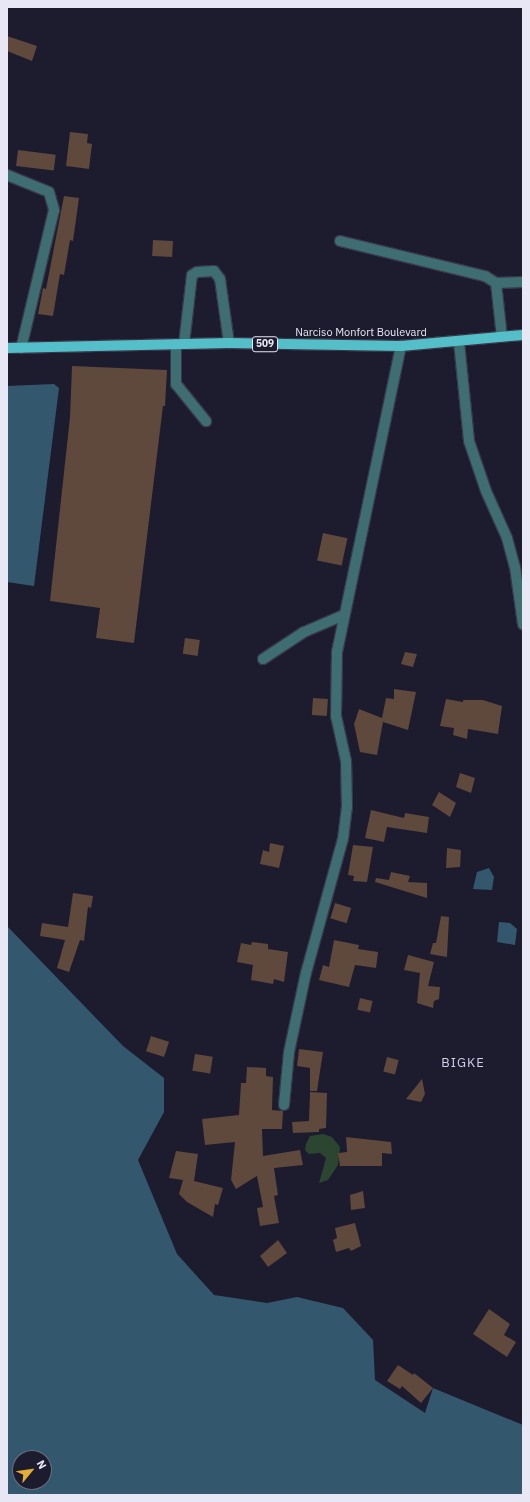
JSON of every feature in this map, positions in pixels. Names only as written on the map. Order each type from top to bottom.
[{"type":"main road","name":"Narciso Monfort Boulevard","points":[[7,348],[230,343],[401,346],[459,342],[523,335]]},
{"type":"street","points":[[7,175],[48,192],[54,210],[21,348]]},
{"type":"street","points":[[340,241],[460,268],[484,276],[496,283],[523,282]]},
{"type":"street","points":[[206,421],[176,384],[180,344],[192,275],[197,272],[214,271],[220,279],[230,343]]},
{"type":"street","points":[[496,283],[502,337]]},
{"type":"street","points":[[459,342],[470,441],[486,491],[509,546],[515,567],[523,624]]},
{"type":"street","points":[[284,1105],[288,1052],[306,973],[343,839],[347,807],[346,761],[336,716],[337,652],[401,346]]},
{"type":"street","points":[[263,658],[304,632],[344,615]]},
{"type":"green space","points":[[323,1134],[332,1137],[340,1147],[338,1165],[328,1180],[319,1183],[326,1158],[320,1153],[309,1154],[305,1150],[310,1136]]},
{"type":"water","points":[[54,384],[59,388],[34,586],[7,582],[7,386]]},
{"type":"water","points":[[489,868],[494,877],[492,890],[473,889],[477,872]]},
{"type":"water","points":[[499,922],[510,923],[517,929],[515,945],[497,942]]},
{"type":"water","points":[[7,926],[123,1046],[164,1078],[164,1112],[138,1160],[177,1254],[214,1295],[267,1303],[297,1297],[343,1308],[373,1340],[375,1380],[425,1413],[433,1388],[523,1425],[523,1495],[7,1495]]},
{"type":"building","points":[[7,36],[37,46],[32,61],[7,51]]},
{"type":"building","points":[[70,132],[88,134],[87,143],[92,144],[89,169],[66,166]]},
{"type":"building","points":[[18,150],[56,155],[54,171],[16,166]]},
{"type":"building","points":[[64,196],[79,198],[73,241],[70,240],[64,275],[60,274],[53,316],[38,314],[43,288],[46,289]]},
{"type":"building","points":[[153,240],[173,241],[172,257],[152,256]]},
{"type":"building","points":[[72,366],[167,370],[165,406],[163,406],[134,643],[96,638],[100,608],[50,601],[70,417]]},
{"type":"building","points":[[323,533],[347,538],[342,566],[317,560]]},
{"type":"building","points":[[185,638],[200,640],[198,656],[183,654]]},
{"type":"building","points":[[405,652],[417,654],[413,667],[401,664]]},
{"type":"building","points":[[394,689],[416,692],[408,730],[383,722],[377,755],[360,752],[354,724],[359,709],[382,718],[386,698],[394,699]]},
{"type":"building","points":[[313,698],[328,699],[327,716],[312,715]]},
{"type":"building","points":[[446,699],[463,702],[463,700],[483,700],[502,706],[498,734],[468,729],[467,739],[453,735],[454,728],[440,726]]},
{"type":"building","points":[[460,773],[475,778],[471,793],[456,787]]},
{"type":"building","points":[[439,792],[456,803],[450,817],[432,805]]},
{"type":"building","points":[[371,810],[404,818],[405,813],[429,817],[427,833],[387,827],[384,842],[365,838]]},
{"type":"building","points":[[270,843],[284,846],[279,868],[260,864],[263,850],[269,852]]},
{"type":"building","points":[[353,845],[373,847],[367,882],[353,881],[354,876],[348,875]]},
{"type":"building","points":[[447,848],[461,850],[460,867],[446,868]]},
{"type":"building","points":[[391,872],[410,876],[408,882],[427,883],[427,898],[375,882],[376,878],[389,880]]},
{"type":"building","points":[[73,893],[93,896],[91,908],[88,907],[84,941],[80,940],[69,972],[57,968],[65,940],[40,936],[42,923],[68,927]]},
{"type":"building","points":[[335,903],[351,908],[347,923],[330,918]]},
{"type":"building","points":[[441,916],[449,917],[447,957],[430,954],[433,943],[436,943]]},
{"type":"building","points":[[334,940],[359,945],[358,949],[378,952],[376,968],[355,965],[349,987],[319,980],[323,965],[329,967]]},
{"type":"building","points":[[252,942],[268,944],[268,949],[288,952],[284,982],[274,979],[273,984],[251,980],[253,965],[237,962],[241,943],[251,945]]},
{"type":"building","points":[[408,955],[434,962],[428,986],[440,987],[439,999],[434,1001],[433,1008],[417,1003],[420,973],[404,970]]},
{"type":"building","points":[[360,998],[373,1001],[370,1013],[357,1010]]},
{"type":"building","points":[[151,1036],[169,1042],[164,1057],[146,1051]]},
{"type":"building","points":[[299,1049],[323,1052],[317,1091],[310,1091],[310,1068],[297,1066]]},
{"type":"building","points":[[195,1054],[213,1057],[210,1074],[192,1071]]},
{"type":"building","points":[[387,1057],[399,1060],[395,1074],[383,1072]]},
{"type":"building","points":[[247,1067],[266,1068],[266,1076],[273,1077],[272,1110],[283,1111],[282,1129],[262,1129],[263,1156],[300,1150],[303,1165],[274,1168],[278,1195],[274,1196],[279,1223],[260,1226],[257,1208],[263,1207],[257,1176],[236,1189],[231,1180],[235,1142],[205,1145],[202,1119],[239,1115],[241,1083],[246,1083]]},
{"type":"building","points":[[422,1079],[425,1094],[421,1102],[406,1099]]},
{"type":"building","points":[[310,1092],[327,1093],[326,1128],[319,1129],[319,1132],[293,1133],[292,1122],[309,1121]]},
{"type":"building","points":[[346,1137],[391,1142],[392,1154],[382,1153],[382,1166],[340,1166],[338,1153],[347,1152]]},
{"type":"building","points":[[176,1151],[198,1154],[194,1181],[223,1188],[218,1205],[215,1204],[213,1217],[187,1202],[179,1194],[183,1180],[169,1178]]},
{"type":"building","points":[[363,1191],[365,1208],[351,1210],[350,1195]]},
{"type":"building","points":[[355,1223],[361,1246],[351,1251],[349,1248],[336,1252],[333,1240],[337,1238],[335,1228]]},
{"type":"building","points":[[278,1240],[287,1253],[268,1267],[260,1256]]},
{"type":"building","points":[[489,1309],[510,1324],[504,1335],[516,1342],[507,1357],[473,1334]]},
{"type":"building","points":[[398,1365],[413,1375],[414,1373],[433,1388],[421,1403],[402,1386],[400,1389],[387,1381]]},
{"type":"district","name":"BIGKE","points":[[463,1063]]}]
